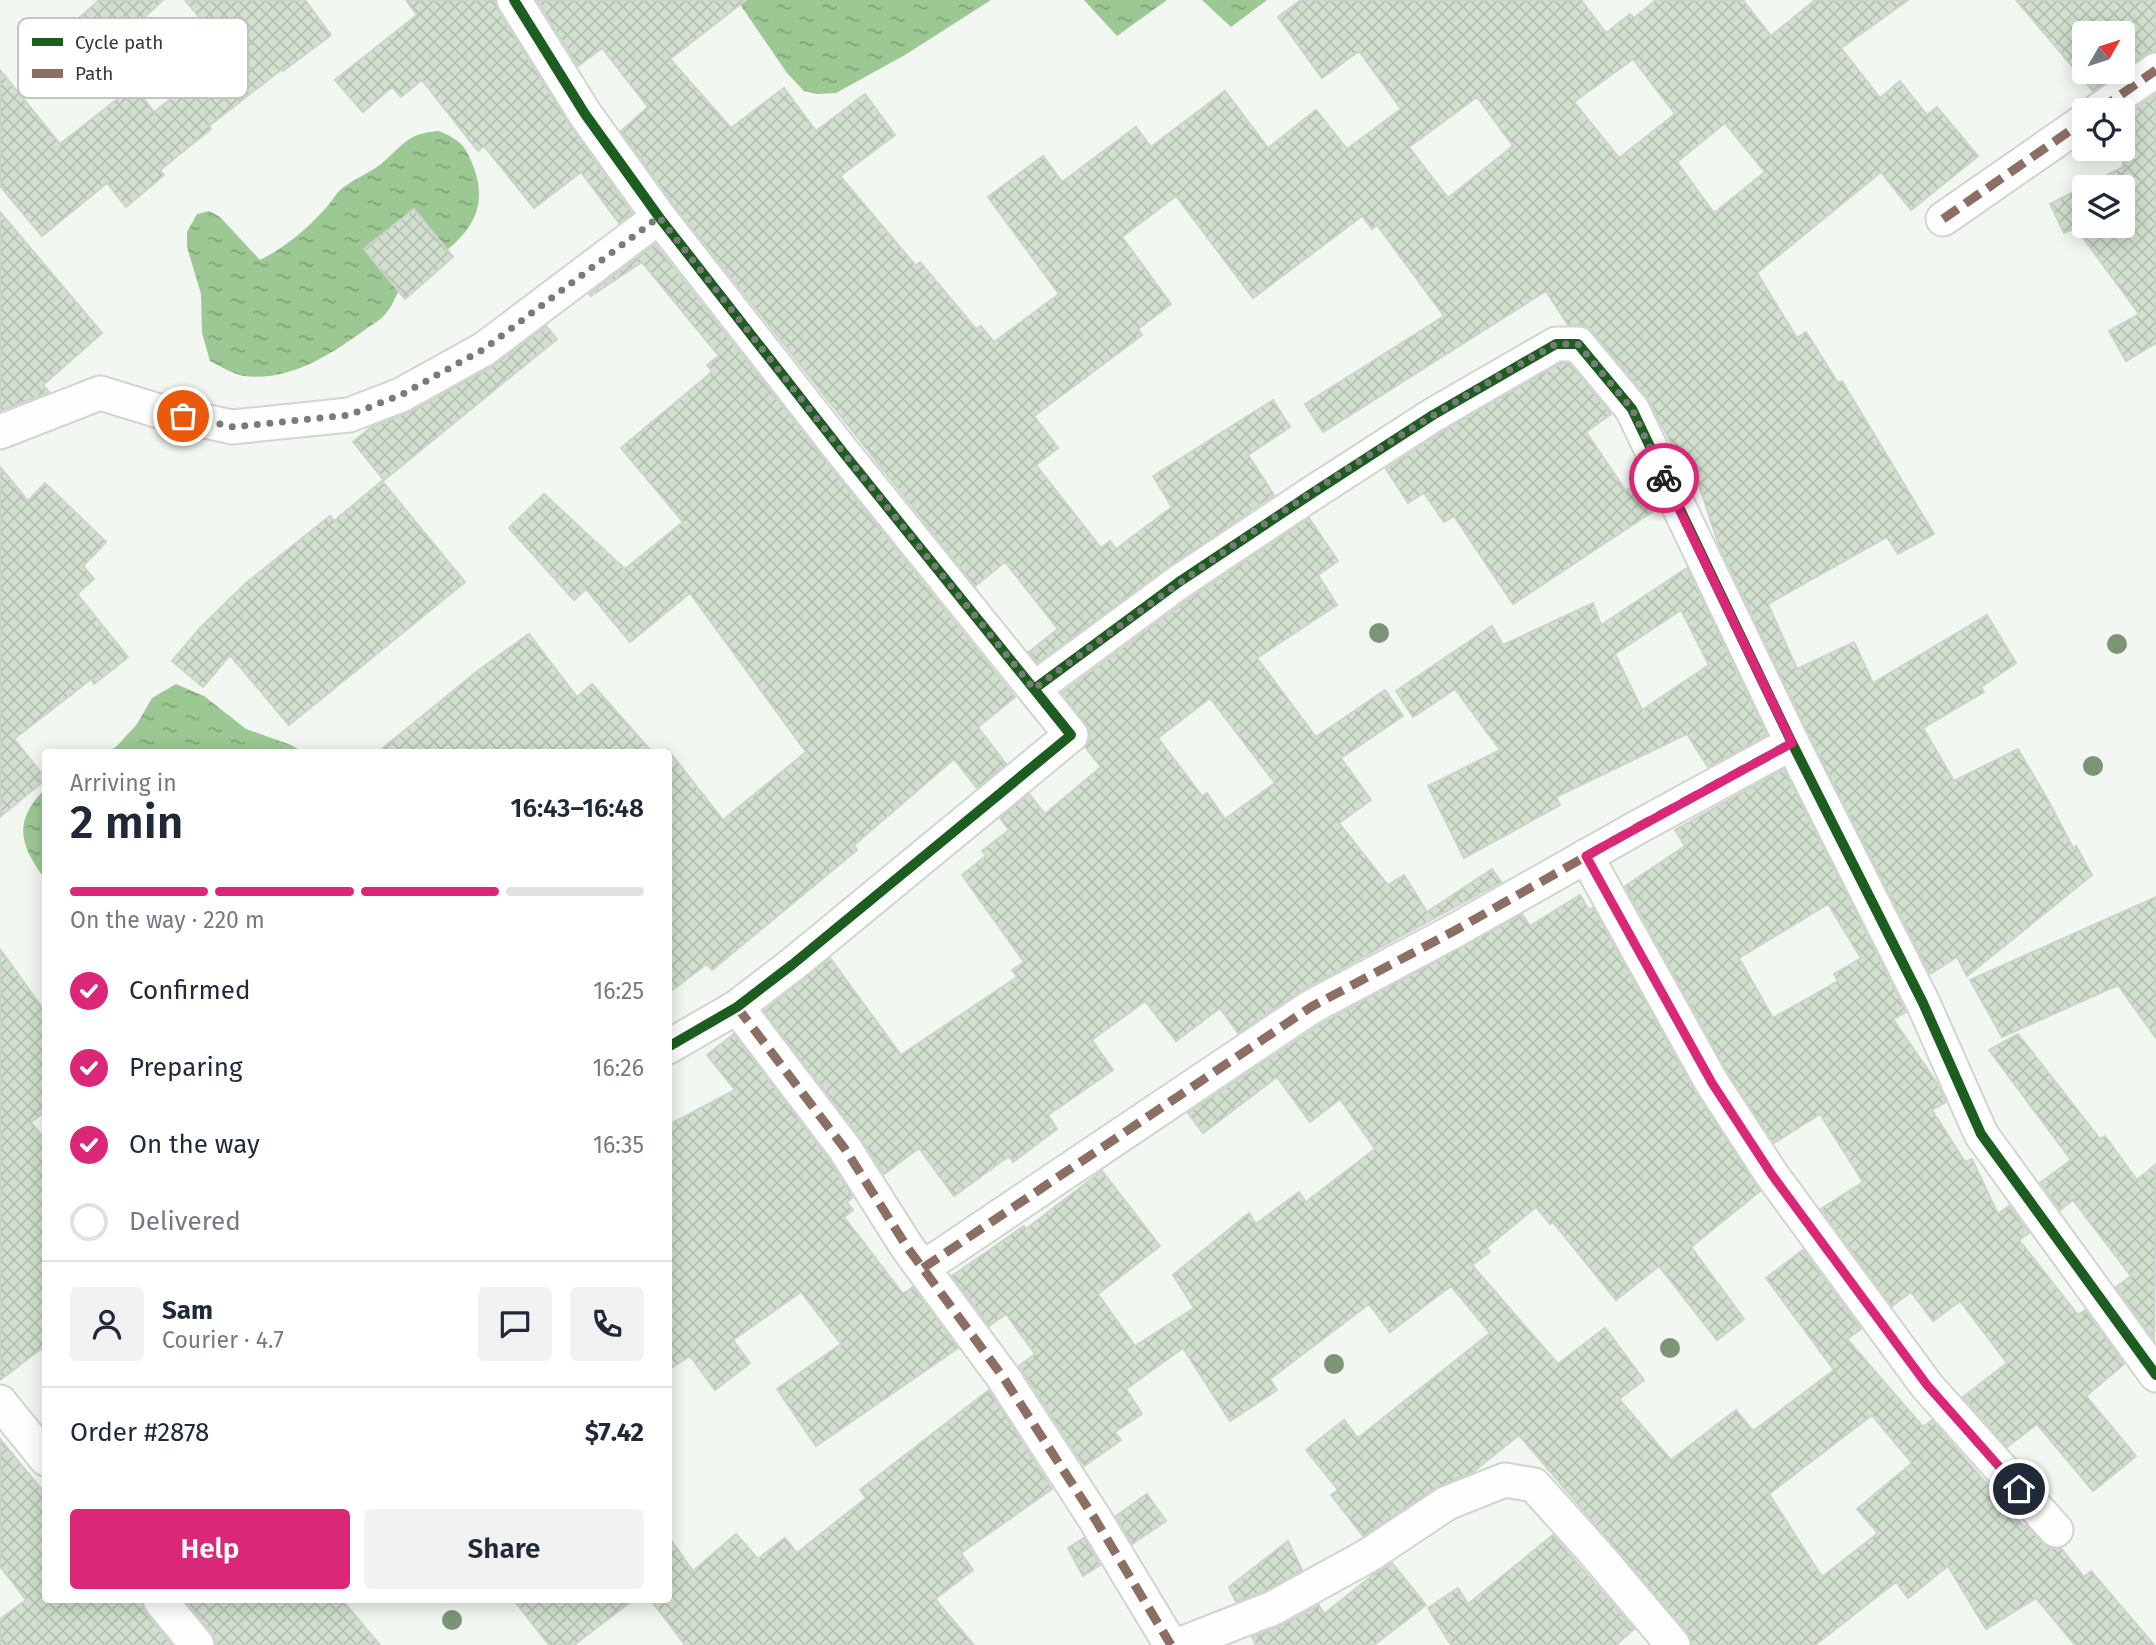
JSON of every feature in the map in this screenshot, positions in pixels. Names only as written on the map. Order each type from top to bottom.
[{"type":"street","points":[[514,0],[585,114],[659,217],[842,451],[1071,734],[793,964],[737,1007],[672,1045]]},
{"type":"street","points":[[2116,98],[2156,70]]},
{"type":"street","points":[[1943,219],[2072,129]]},
{"type":"street","points":[[0,432],[100,393],[159,411],[233,427],[349,415],[401,395],[484,349],[659,217]]},
{"type":"street","points":[[1034,689],[1179,582],[1433,415],[1556,344],[1578,344],[1632,409],[1792,743],[1923,1003],[1981,1133],[2156,1375]]},
{"type":"street","points":[[923,1268],[1311,1007],[1454,931],[1792,743]]},
{"type":"street","points":[[1586,856],[1712,1083],[1772,1175],[1927,1385],[2056,1530]]},
{"type":"street","points":[[737,1007],[845,1149],[907,1247],[1003,1377],[1095,1519],[1171,1645]]},
{"type":"street","points":[[0,1402],[35,1424],[42,1446]]},
{"type":"street","points":[[1178,1645],[1273,1608],[1369,1555],[1447,1503],[1504,1479],[1534,1485],[1673,1645]]},
{"type":"street","points":[[162,1603],[197,1645]]},
{"type":"water","points":[[737,0],[991,0],[905,55],[836,93],[817,94],[804,91],[787,73]]},
{"type":"water","points":[[1084,0],[1167,0],[1117,36]]},
{"type":"water","points":[[1202,0],[1267,0],[1231,27]]},
{"type":"water","points":[[439,131],[452,137],[468,154],[479,189],[478,207],[462,236],[404,285],[383,317],[324,356],[277,375],[244,376],[210,361],[202,333],[201,294],[187,247],[187,232],[197,214],[209,211],[220,217],[260,260],[294,239],[340,190],[381,164],[407,141],[420,134]]},
{"type":"water","points":[[176,684],[204,696],[246,729],[298,749],[112,749],[137,724],[152,698]]},
{"type":"water","points":[[42,793],[42,875],[30,855],[23,833],[24,822]]},
{"type":"building","points":[[99,0],[163,0],[144,18],[80,17]]},
{"type":"building","points":[[185,0],[305,0],[331,35],[248,96],[248,18],[200,18]]},
{"type":"building","points":[[406,0],[495,0],[498,10],[569,124],[632,213],[619,223],[581,172],[534,208],[484,146],[478,151],[422,80],[401,97],[392,87],[363,112],[335,80],[417,15]]},
{"type":"building","points":[[537,0],[746,0],[670,59],[731,128],[784,88],[816,131],[865,94],[895,135],[840,176],[916,266],[920,262],[976,329],[981,326],[994,342],[1059,294],[988,197],[1043,156],[1062,182],[1136,127],[1151,147],[1225,91],[1268,148],[1316,110],[1347,149],[1401,109],[1359,51],[1322,78],[1278,17],[1301,0],[1581,0],[1606,33],[1630,14],[1634,18],[1656,0],[1743,0],[1771,36],[1815,0],[1908,0],[1841,48],[1880,98],[1900,81],[1927,115],[1937,107],[1978,156],[1911,210],[1881,172],[1757,273],[1797,338],[1806,332],[1838,383],[1842,381],[1934,534],[1898,554],[1887,537],[1768,604],[1797,669],[1854,642],[1873,683],[1987,615],[2016,663],[1981,687],[1984,692],[1923,728],[1954,781],[2018,749],[2073,848],[2076,846],[2092,875],[1967,976],[1957,957],[1930,974],[1809,735],[1719,546],[1698,482],[1690,486],[1678,456],[1647,397],[1592,331],[1586,326],[1568,325],[1546,291],[1323,432],[1305,404],[1444,316],[1377,225],[1372,229],[1362,216],[1253,298],[1176,196],[1122,237],[1171,304],[1138,329],[1142,335],[1034,416],[1058,448],[1036,465],[1101,548],[1110,541],[1116,549],[1172,507],[1153,476],[1273,400],[1290,427],[1248,455],[1274,495],[1168,567],[1037,663],[1029,652],[1058,629],[1005,562],[975,586],[674,205],[621,131],[648,107],[602,48],[578,66]],"holes":[[[1633,59],[1675,114],[1619,158],[1574,102]],[[1477,97],[1513,146],[1448,198],[1409,147]],[[1725,123],[1765,172],[1714,213],[1677,162]]]},
{"type":"building","points":[[2016,0],[2156,0],[2156,51],[2145,54],[2135,61],[2135,21],[2072,21],[2072,66]]},
{"type":"building","points":[[0,70],[18,92],[18,98],[23,98],[60,144],[119,98],[143,98],[154,112],[172,98],[245,98],[160,170],[164,175],[126,207],[107,183],[42,236],[0,186]]},
{"type":"building","points":[[2087,84],[2103,84],[2093,91]]},
{"type":"building","points":[[2156,94],[2156,343],[2126,361],[2109,331],[2139,314],[2083,238],[2135,238],[2135,175],[2107,175],[2123,167],[2123,161],[2135,161],[2135,109]]},
{"type":"building","points":[[2072,193],[2072,230],[2064,233],[2050,204]]},
{"type":"building","points":[[414,209],[453,257],[405,299],[364,249]]},
{"type":"building","points":[[0,212],[102,333],[43,385],[49,392],[0,411]]},
{"type":"building","points":[[655,244],[1015,697],[978,727],[1006,764],[977,788],[954,759],[854,845],[857,850],[712,970],[707,964],[672,990],[672,755],[723,820],[806,752],[690,593],[630,642],[586,589],[574,600],[509,528],[544,494],[625,569],[683,522],[621,448],[712,372],[707,365],[719,356],[642,262],[591,296],[589,294]]},
{"type":"building","points":[[546,326],[557,339],[384,480],[353,442],[371,427],[410,412],[493,366]]},
{"type":"building","points":[[1561,363],[1569,363],[1611,414],[1586,432],[1626,491],[1644,479],[1658,508],[1513,604],[1454,516],[1444,522],[1424,493],[1408,503],[1386,469],[1443,431]]},
{"type":"building","points":[[0,467],[28,501],[45,483],[106,542],[83,566],[94,579],[77,594],[128,657],[94,684],[91,679],[14,739],[42,774],[42,782],[0,817]]},
{"type":"building","points":[[382,481],[465,582],[289,725],[230,655],[203,687],[172,661],[200,628],[246,583],[330,516],[334,521]]},
{"type":"building","points":[[1309,518],[1338,561],[1318,575],[1337,605],[1257,658],[1316,737],[1385,690],[1403,716],[1341,758],[1371,800],[1339,823],[1388,885],[1404,875],[1427,912],[1492,869],[1501,882],[1302,990],[1238,1033],[1220,1008],[1176,1041],[1145,1001],[1092,1040],[1113,1070],[1048,1115],[1057,1129],[1013,1162],[1009,1156],[954,1196],[919,1148],[884,1174],[860,1137],[764,1011],[830,958],[901,1055],[1017,977],[1012,970],[1024,962],[962,875],[986,856],[982,851],[1009,830],[1000,818],[1029,794],[1045,814],[1101,767],[1085,747],[1090,733],[1086,724],[1062,693],[1190,598]],"holes":[[[1210,698],[1275,783],[1225,819],[1207,793],[1202,796],[1158,738]]]},
{"type":"building","points":[[1687,568],[1767,735],[1708,767],[1687,734],[1556,797],[1560,805],[1464,858],[1428,786],[1500,750],[1455,689],[1413,717],[1396,691],[1492,626],[1503,645],[1593,603],[1601,625]],"holes":[[[1681,610],[1709,665],[1642,710],[1615,654]]]},
{"type":"building","points":[[529,634],[577,697],[592,684],[649,749],[382,749],[480,669]]},
{"type":"building","points":[[1784,769],[1906,1012],[1893,1019],[1937,1083],[1946,1102],[1932,1110],[1965,1162],[1972,1159],[1998,1214],[2009,1206],[2029,1233],[2019,1240],[2078,1315],[2085,1310],[2124,1364],[2086,1396],[2136,1456],[2093,1491],[2037,1424],[2007,1447],[1963,1397],[2007,1363],[1960,1301],[1933,1321],[1911,1292],[1892,1306],[1821,1209],[1863,1182],[1820,1114],[1774,1143],[1728,1073],[1625,886],[1685,846],[1675,830]],"holes":[[[1828,904],[1861,958],[1834,974],[1838,981],[1773,1018],[1739,958]]]},
{"type":"building","points":[[1580,895],[1589,910],[1593,907],[1695,1092],[1760,1191],[1691,1247],[1744,1319],[1717,1340],[1659,1266],[1616,1300],[1553,1222],[1550,1224],[1536,1207],[1486,1248],[1490,1252],[1472,1265],[1558,1364],[1605,1328],[1644,1380],[1619,1399],[1671,1460],[1736,1410],[1753,1431],[1834,1370],[1766,1278],[1803,1250],[1861,1329],[1847,1339],[1923,1427],[1932,1420],[2024,1527],[2026,1525],[2049,1548],[2061,1548],[2084,1577],[2091,1571],[2154,1645],[2075,1645],[2036,1598],[1986,1629],[1948,1566],[1908,1598],[1896,1582],[1815,1645],[1692,1645],[1688,1633],[1519,1435],[1473,1472],[1437,1487],[1363,1536],[1331,1495],[1338,1490],[1306,1450],[1344,1420],[1358,1438],[1490,1333],[1451,1286],[1390,1332],[1369,1304],[1270,1379],[1277,1390],[1230,1421],[1183,1348],[1126,1389],[1142,1414],[1115,1432],[1121,1440],[1084,1466],[1019,1366],[1035,1354],[1006,1314],[989,1326],[952,1276],[1024,1226],[1026,1229],[1102,1171],[1160,1246],[1098,1294],[1135,1346],[1194,1308],[1173,1275],[1249,1213],[1256,1224],[1299,1192],[1306,1202],[1375,1149],[1340,1099],[1310,1122],[1277,1077],[1203,1133],[1188,1113],[1321,1024],[1522,914],[1530,926]],"holes":[[[1872,1415],[1912,1463],[1857,1509],[1878,1533],[1822,1577],[1769,1494]]]},
{"type":"building","points":[[2156,897],[2156,1038],[2118,985],[2002,1037],[1970,980]]},
{"type":"building","points":[[0,949],[42,1007],[42,1114],[31,1122],[42,1136],[42,1348],[0,1380]]},
{"type":"building","points":[[734,1034],[829,1160],[853,1197],[847,1202],[853,1210],[844,1217],[903,1294],[913,1287],[958,1348],[816,1446],[777,1389],[841,1344],[801,1292],[733,1340],[750,1363],[715,1390],[690,1356],[672,1367],[672,1123],[735,1090],[707,1055]]},
{"type":"building","points":[[2018,1034],[2100,1139],[2105,1136],[2137,1180],[2156,1164],[2154,1340],[2116,1287],[2131,1276],[2073,1200],[2060,1210],[2040,1183],[2071,1160],[1989,1050]]},
{"type":"building","points":[[989,1390],[1052,1489],[961,1553],[973,1570],[935,1599],[974,1645],[685,1645],[653,1603],[672,1603],[672,1542],[693,1571],[736,1534],[758,1559],[785,1538],[797,1553],[866,1498],[860,1490]]},
{"type":"building","points":[[0,1439],[42,1490],[42,1603],[142,1603],[145,1612],[172,1645],[0,1645],[0,1619],[26,1600],[0,1566]]},
{"type":"building","points":[[1147,1494],[1166,1521],[1132,1544],[1116,1516]]},
{"type":"building","points":[[1553,1535],[1634,1629],[1616,1645],[1451,1645],[1428,1608],[1458,1588],[1468,1604]]},
{"type":"building","points":[[1084,1538],[1100,1565],[1083,1576],[1068,1548]]},
{"type":"building","points":[[1288,1541],[1302,1570],[1265,1591],[1236,1602],[1229,1587]]},
{"type":"building","points":[[1392,1563],[1426,1605],[1374,1645],[1256,1645],[1252,1637],[1282,1625],[1319,1605],[1324,1614]]},
{"type":"building","points":[[187,1603],[345,1603],[380,1645],[216,1645],[212,1633]]},
{"type":"building","points":[[516,1603],[629,1603],[574,1645],[549,1645]]},
{"type":"marked path","points":[[2116,98],[2156,70]]},
{"type":"marked path","points":[[1943,219],[2072,129]]},
{"type":"marked path","points":[[923,1268],[1311,1007],[1454,931],[1792,743]]},
{"type":"marked path","points":[[737,1007],[845,1149],[907,1247],[1003,1377],[1095,1519],[1171,1645]]},
{"type":"cycle path","points":[[514,0],[585,114],[659,217],[842,451],[1071,735],[793,964],[737,1007],[672,1045]]},
{"type":"cycle path","points":[[1034,689],[1179,582],[1433,415],[1556,344],[1578,344],[1632,409],[1792,743],[1923,1003],[1981,1134],[2156,1375]]},
{"type":"way so far","points":[[183,416],[233,427],[349,415],[401,395],[484,349],[659,217],[842,451],[1034,689],[1179,582],[1311,494],[1433,415],[1556,344],[1578,344],[1595,362],[1632,409],[1664,478]]},
{"type":"route","points":[[1664,478],[1792,743],[1586,856],[1712,1083],[1772,1175],[1927,1385],[2019,1489]]}]
